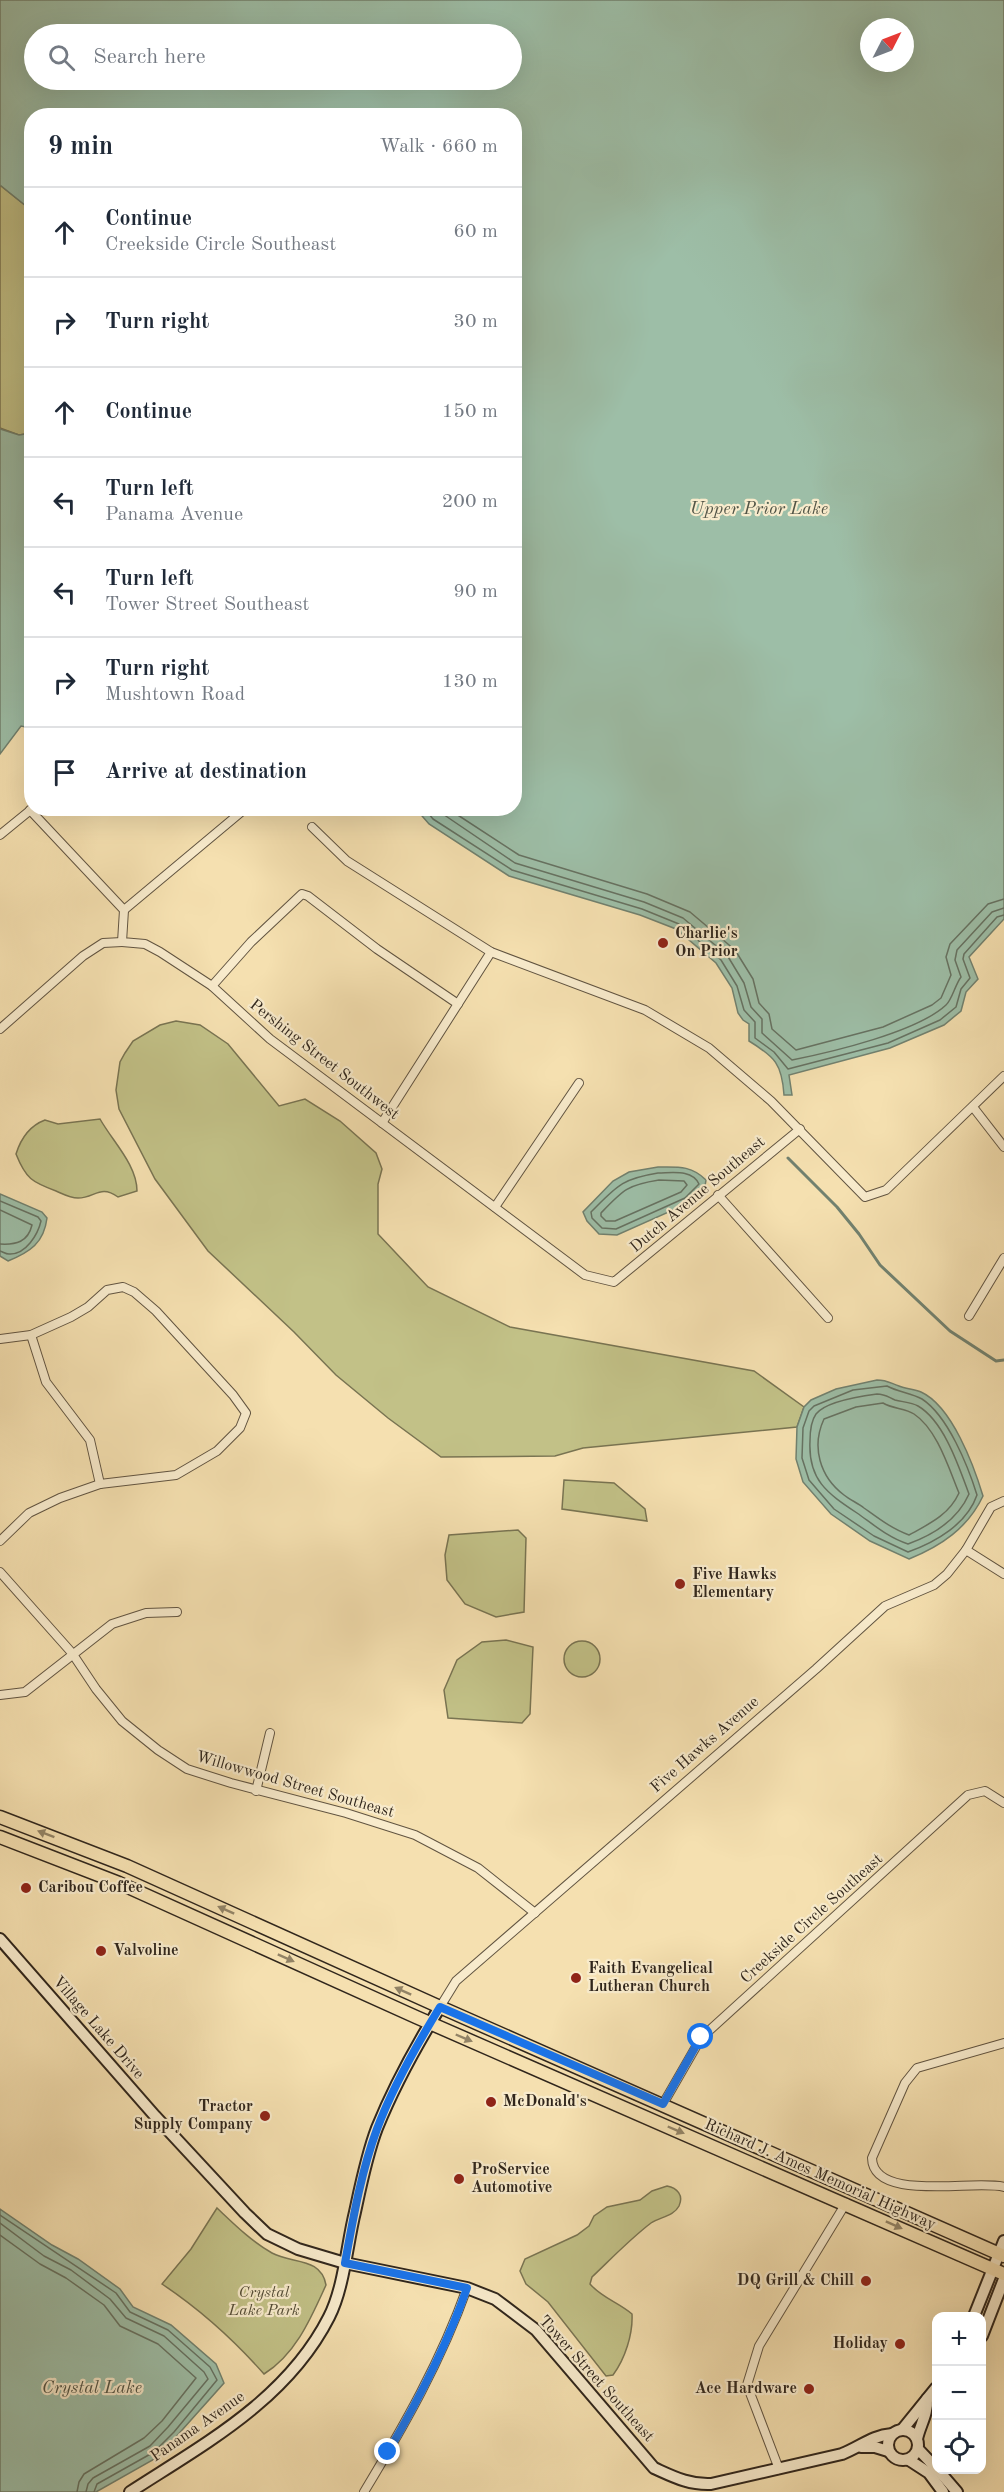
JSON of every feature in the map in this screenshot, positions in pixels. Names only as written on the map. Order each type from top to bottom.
[{"type":"main road","name":"Richard J. Ames Memorial Highway","points":[[0,1817],[127,1866],[1001,2255]]},
{"type":"main road","name":"Richard J. Ames Memorial Highway","points":[[0,1837],[119,1883],[430,2023],[998,2271]]},
{"type":"street","points":[[0,835],[24,816]]},
{"type":"street","points":[[0,1029],[83,956],[103,943],[122,942],[124,910],[38,816]]},
{"type":"street","points":[[124,910],[236,816]]},
{"type":"street","points":[[312,827],[347,861],[491,952],[645,1010],[709,1048],[800,1129],[865,1197],[886,1190],[1004,1076]]},
{"type":"street","points":[[212,986],[251,942],[302,894],[308,896],[377,949],[458,1004]]},
{"type":"street","name":"Pershing Street Southwest","points":[[122,942],[145,945],[160,952],[212,986],[270,1039],[585,1275],[614,1282]]},
{"type":"street","points":[[382,1123],[491,952]]},
{"type":"street","points":[[495,1207],[579,1083]]},
{"type":"street","points":[[973,1107],[1004,1147]]},
{"type":"street","name":"Dutch Avenue Southeast","points":[[614,1282],[800,1129]]},
{"type":"street","points":[[718,1196],[828,1318]]},
{"type":"street","points":[[969,1316],[1004,1258]]},
{"type":"street","points":[[0,1339],[31,1335],[88,1307],[107,1290],[123,1287],[134,1292],[156,1311],[233,1395],[246,1413],[240,1428],[217,1451],[176,1475],[100,1484],[60,1498],[29,1513],[0,1541]]},
{"type":"street","points":[[31,1335],[46,1382],[90,1440],[100,1484]]},
{"type":"street","name":"Five Hawks Avenue","points":[[430,2023],[456,1981],[816,1669],[885,1606],[934,1586],[956,1564],[991,1507],[1004,1501]]},
{"type":"street","points":[[966,1550],[1004,1574]]},
{"type":"street","name":"Willowwood Street Southeast","points":[[0,1572],[72,1653],[96,1689],[122,1721],[158,1750],[187,1769],[256,1791],[346,1813],[415,1834],[478,1868],[535,1913]]},
{"type":"street","points":[[0,1695],[26,1692],[72,1653],[112,1624],[147,1613],[177,1612]]},
{"type":"street","points":[[256,1791],[270,1733]]},
{"type":"street","name":"Creekside Circle Southeast","points":[[663,2104],[701,2037],[968,1795],[985,1791],[1004,1803]]},
{"type":"street","name":"Village Lake Drive","points":[[0,1939],[155,2116],[267,2234],[298,2249],[345,2263]]},
{"type":"street","name":"Panama Avenue","points":[[130,2492],[236,2423],[283,2383],[311,2347],[330,2316],[345,2263],[354,2213],[376,2130],[402,2074],[430,2023]]},
{"type":"street","points":[[1004,2043],[917,2068],[905,2083],[872,2158],[872,2168],[877,2174],[900,2183],[941,2187],[985,2184],[1004,2187]]},
{"type":"street","points":[[779,2469],[747,2385],[759,2346],[846,2203]]},
{"type":"street","points":[[976,2312],[998,2271],[1004,2241]]},
{"type":"street","name":"Tower Street Southeast","points":[[345,2263],[467,2288],[495,2299],[536,2330],[654,2468],[681,2481],[711,2488],[842,2454],[861,2447],[874,2436],[897,2432]]},
{"type":"street","points":[[986,2324],[1004,2279]]},
{"type":"street","points":[[364,2492],[418,2399],[450,2335],[467,2288]]},
{"type":"street","points":[[888,2451],[888,2442],[932,2393]]},
{"type":"street","points":[[909,2460],[928,2410],[927,2399]]},
{"type":"street","points":[[897,2432],[911,2432],[917,2444],[932,2463]]},
{"type":"street","points":[[861,2447],[875,2447],[888,2451],[894,2459],[909,2460],[929,2473],[943,2492]]},
{"type":"street","points":[[941,2474],[957,2492]]},
{"type":"green space","points":[[0,185],[24,204],[24,434],[19,435],[0,428]]},
{"type":"green space","points":[[176,1021],[200,1025],[228,1044],[279,1106],[305,1099],[340,1121],[376,1153],[382,1169],[378,1184],[378,1234],[428,1287],[510,1327],[754,1371],[804,1407],[797,1427],[583,1448],[555,1456],[441,1457],[388,1418],[336,1375],[208,1251],[155,1179],[119,1109],[116,1090],[120,1062],[133,1041],[160,1025]]},
{"type":"green space","points":[[100,1119],[129,1163],[137,1191],[118,1197],[112,1193],[102,1192],[75,1198],[41,1185],[23,1169],[16,1154],[23,1138],[34,1126],[45,1120],[58,1124]]},
{"type":"green space","points":[[564,1480],[614,1483],[645,1509],[647,1521],[562,1509]]},
{"type":"green space","points":[[518,1530],[526,1538],[524,1612],[496,1617],[465,1604],[447,1580],[445,1555],[449,1535]]},
{"type":"green space","points":[[506,1640],[533,1647],[530,1714],[522,1723],[448,1718],[444,1690],[457,1660],[482,1642]]},
{"type":"green space","points":[[582,1641],[595,1646],[600,1659],[595,1672],[582,1677],[569,1672],[564,1659],[569,1646]]},
{"type":"green space","points":[[667,2186],[677,2190],[680,2195],[681,2199],[677,2209],[643,2229],[592,2277],[590,2284],[595,2289],[632,2314],[630,2338],[625,2354],[613,2375],[606,2376],[548,2302],[526,2284],[520,2271],[525,2259],[577,2235],[589,2226],[594,2216],[607,2207],[640,2200],[652,2191]]},
{"type":"green space","name":"Crystal Lake Park","points":[[217,2208],[250,2238],[272,2253],[312,2265],[323,2276],[326,2285],[294,2346],[264,2374],[216,2326],[162,2284],[191,2249]]},
{"type":"water","name":"Upper Prior Lake","points":[[0,0],[1004,0],[1004,919],[969,957],[978,979],[966,992],[961,1011],[944,1025],[890,1048],[789,1075],[792,1095],[784,1095],[776,1062],[749,1041],[749,1024],[738,1013],[732,988],[716,963],[676,929],[640,915],[509,876],[429,824],[422,816],[522,816],[522,108],[24,108],[24,204],[0,185]]},
{"type":"water","points":[[0,429],[19,435],[24,434],[24,727],[21,726],[0,754]]},
{"type":"water","points":[[658,1167],[689,1169],[706,1180],[705,1186],[689,1203],[617,1235],[599,1234],[587,1221],[583,1212],[613,1181],[629,1172]]},
{"type":"water","points":[[0,1194],[42,1212],[47,1218],[43,1234],[35,1246],[8,1261],[0,1256]]},
{"type":"water","points":[[877,1380],[921,1392],[932,1399],[952,1423],[960,1438],[983,1496],[970,1518],[952,1535],[909,1559],[870,1541],[831,1514],[803,1482],[796,1459],[797,1427],[804,1407],[811,1400],[836,1389]]},
{"type":"water","name":"Crystal Lake","points":[[0,2209],[120,2289],[133,2307],[171,2325],[216,2364],[224,2383],[158,2457],[96,2492],[0,2492]]},
{"type":"waterway","points":[[788,1158],[837,1207],[880,1265],[950,1331],[996,1361],[1004,1360]]},
{"type":"place","name":"Charlie's On Prior","points":[[663,943]]},
{"type":"place","name":"Five Hawks Elementary","points":[[680,1584]]},
{"type":"place","name":"Caribou Coffee","points":[[26,1888]]},
{"type":"place","name":"Valvoline","points":[[101,1951]]},
{"type":"place","name":"Faith Evangelical Lutheran Church","points":[[576,1978]]},
{"type":"place","name":"McDonald's","points":[[491,2102]]},
{"type":"place","name":"Tractor Supply Company","points":[[265,2116]]},
{"type":"place","name":"ProService Automotive","points":[[459,2179]]},
{"type":"place","name":"DQ Grill & Chill","points":[[866,2281]]},
{"type":"place","name":"Holiday","points":[[900,2344]]},
{"type":"place","name":"Ace Hardware","points":[[809,2389]]},
{"type":"route","points":[[388,2452],[416,2405],[450,2335],[467,2288],[345,2263],[354,2213],[376,2130],[402,2074],[440,2007],[663,2104],[701,2037]]}]
